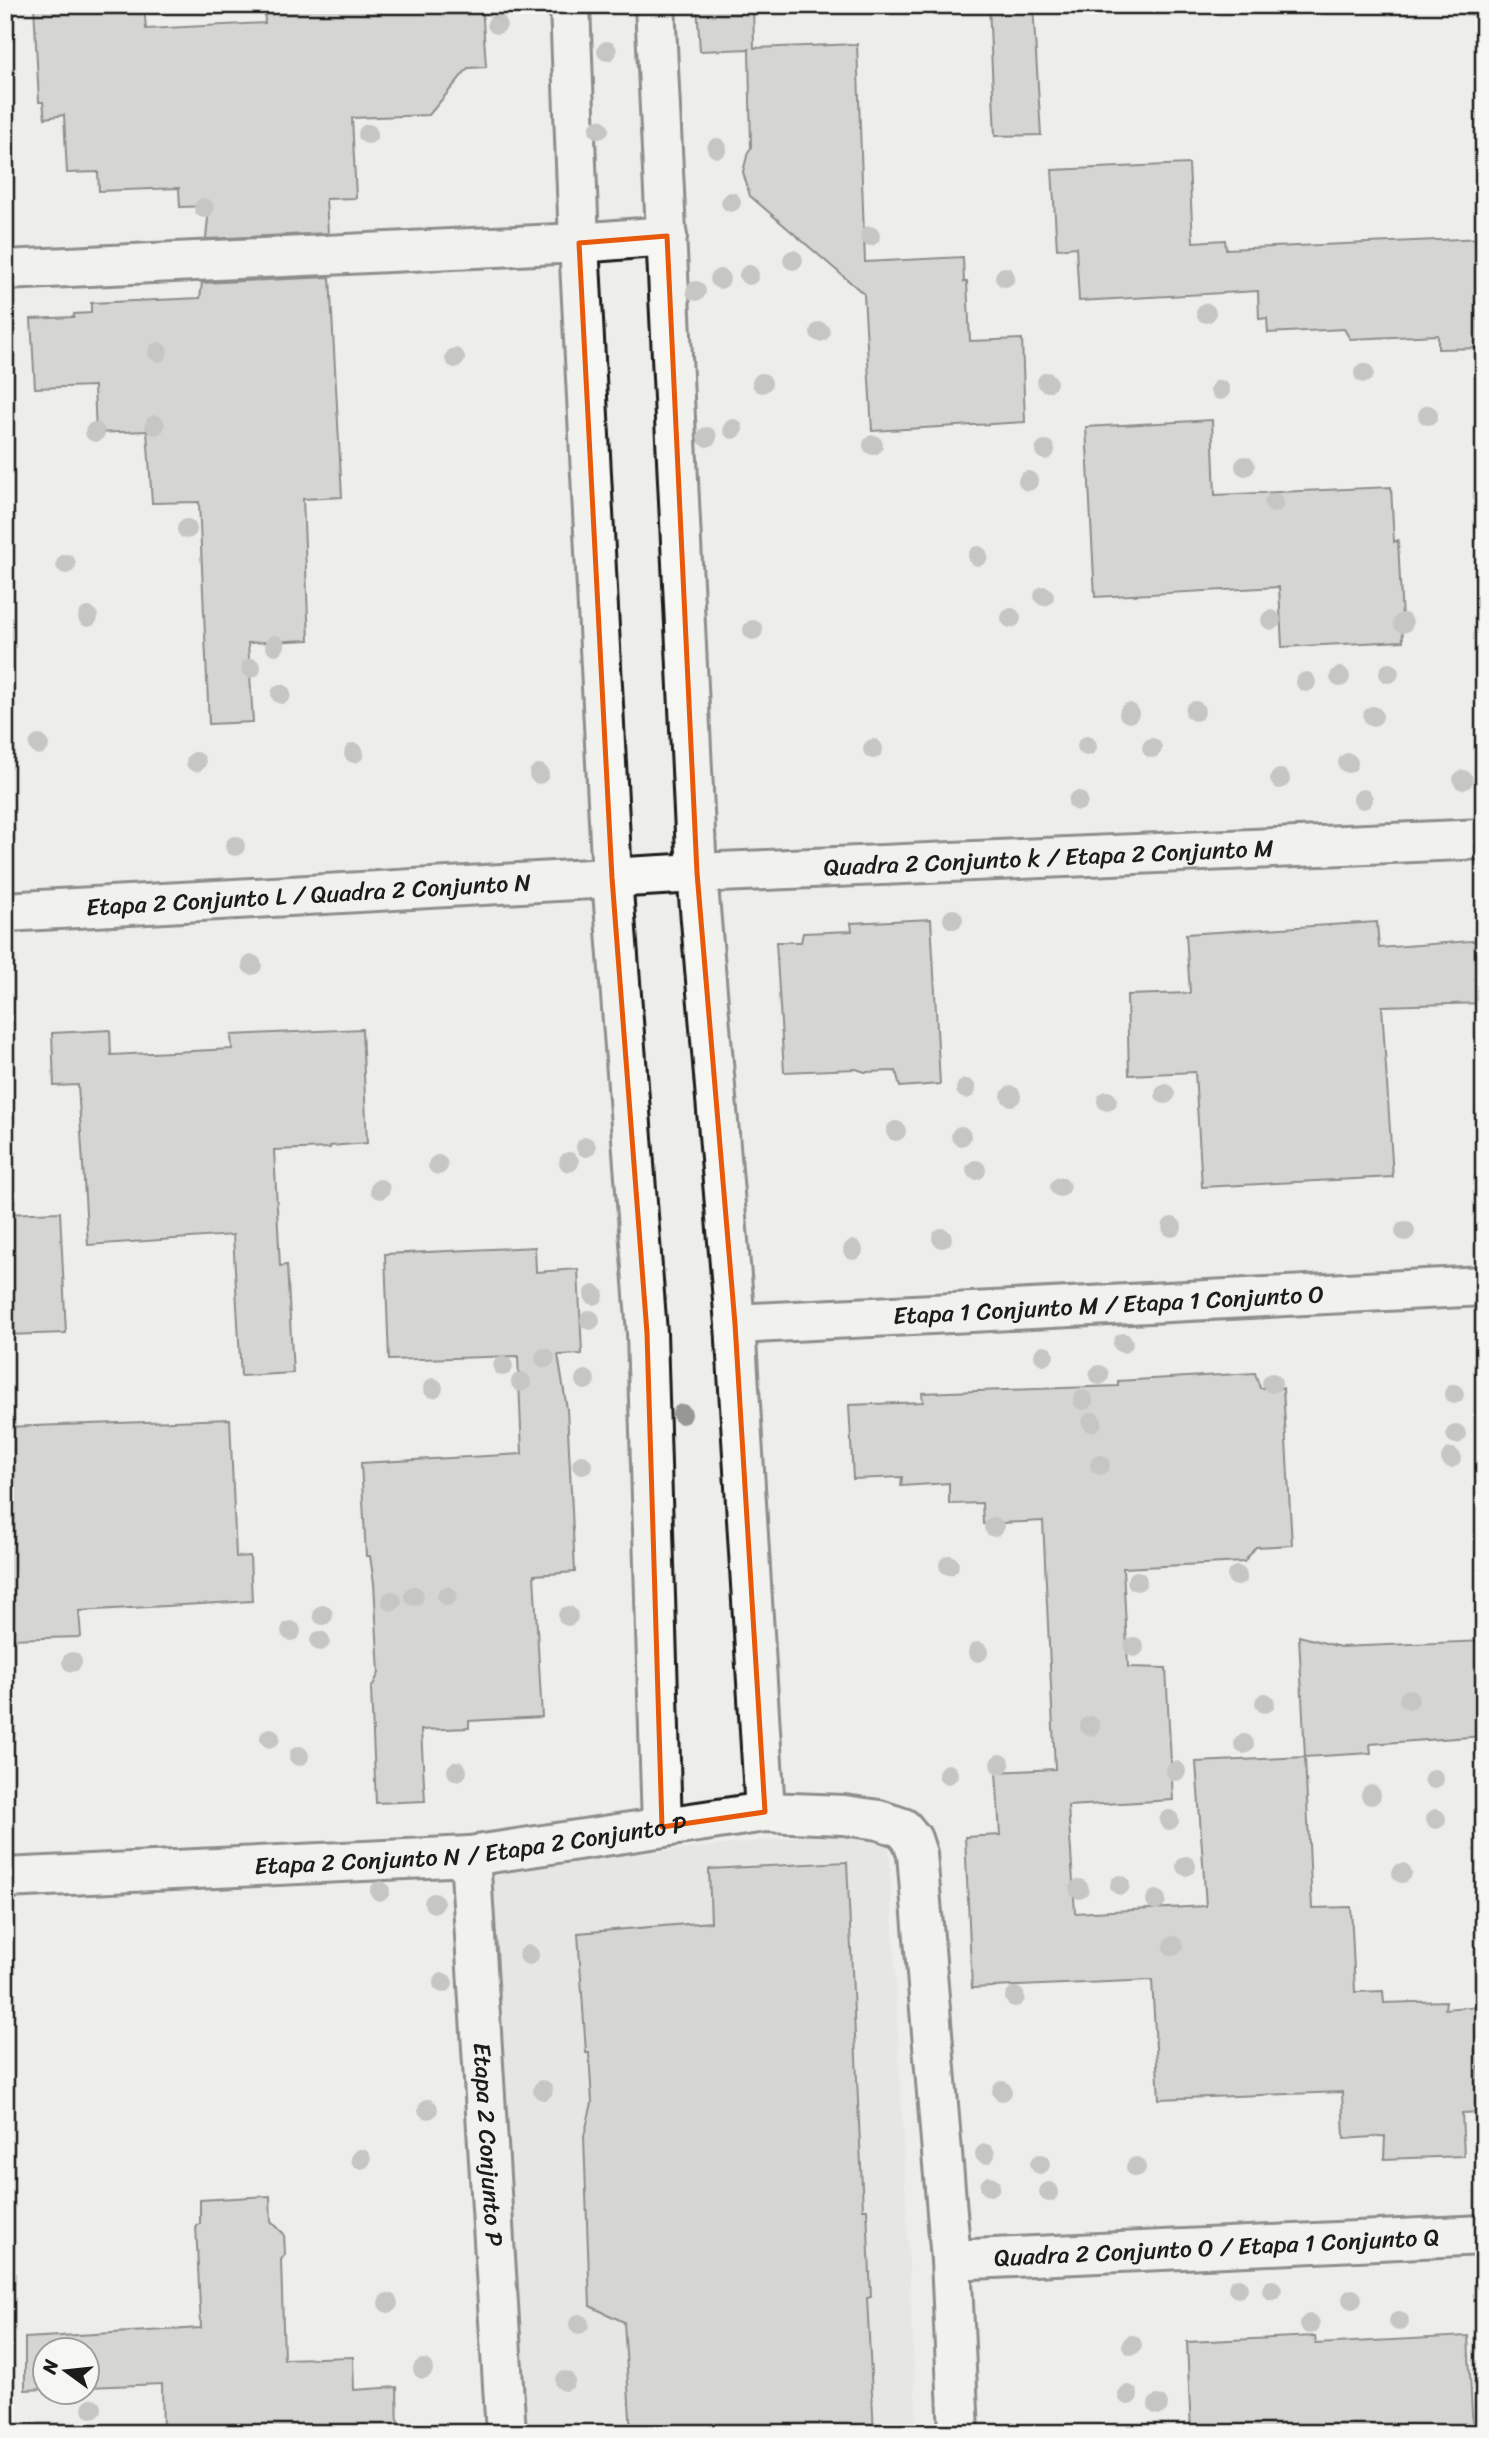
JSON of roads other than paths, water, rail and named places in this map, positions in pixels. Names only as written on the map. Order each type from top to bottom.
[{"type":"street","points":[[570,5],[579,243],[612,878],[647,1333],[662,1827]]},
{"type":"street","points":[[655,5],[697,873],[735,1324],[765,1812]]},
{"type":"street","points":[[5,270],[579,243],[667,236]]},
{"type":"street","name":"Quadra 2 Conjunto k / Etapa 2 Conjunto M","points":[[612,878],[1484,839]]},
{"type":"street","name":"Etapa 2 Conjunto L / Quadra 2 Conjunto N","points":[[5,912],[612,878]]},
{"type":"street","name":"Etapa 1 Conjunto M / Etapa 1 Conjunto O","points":[[735,1324],[1484,1286]]},
{"type":"street","name":"Etapa 2 Conjunto N / Etapa 2 Conjunto P","points":[[5,1878],[470,1856],[765,1812],[844,1815],[879,1820],[903,1828],[912,1839],[916,1854],[951,2260]]},
{"type":"street","name":"Etapa 2 Conjunto P","points":[[470,1856],[506,2433]]},
{"type":"street","name":"Quadra 2 Conjunto O / Etapa 1 Conjunto Q","points":[[951,2260],[1484,2235]]},
{"type":"street","points":[[951,2260],[959,2433]]}]
